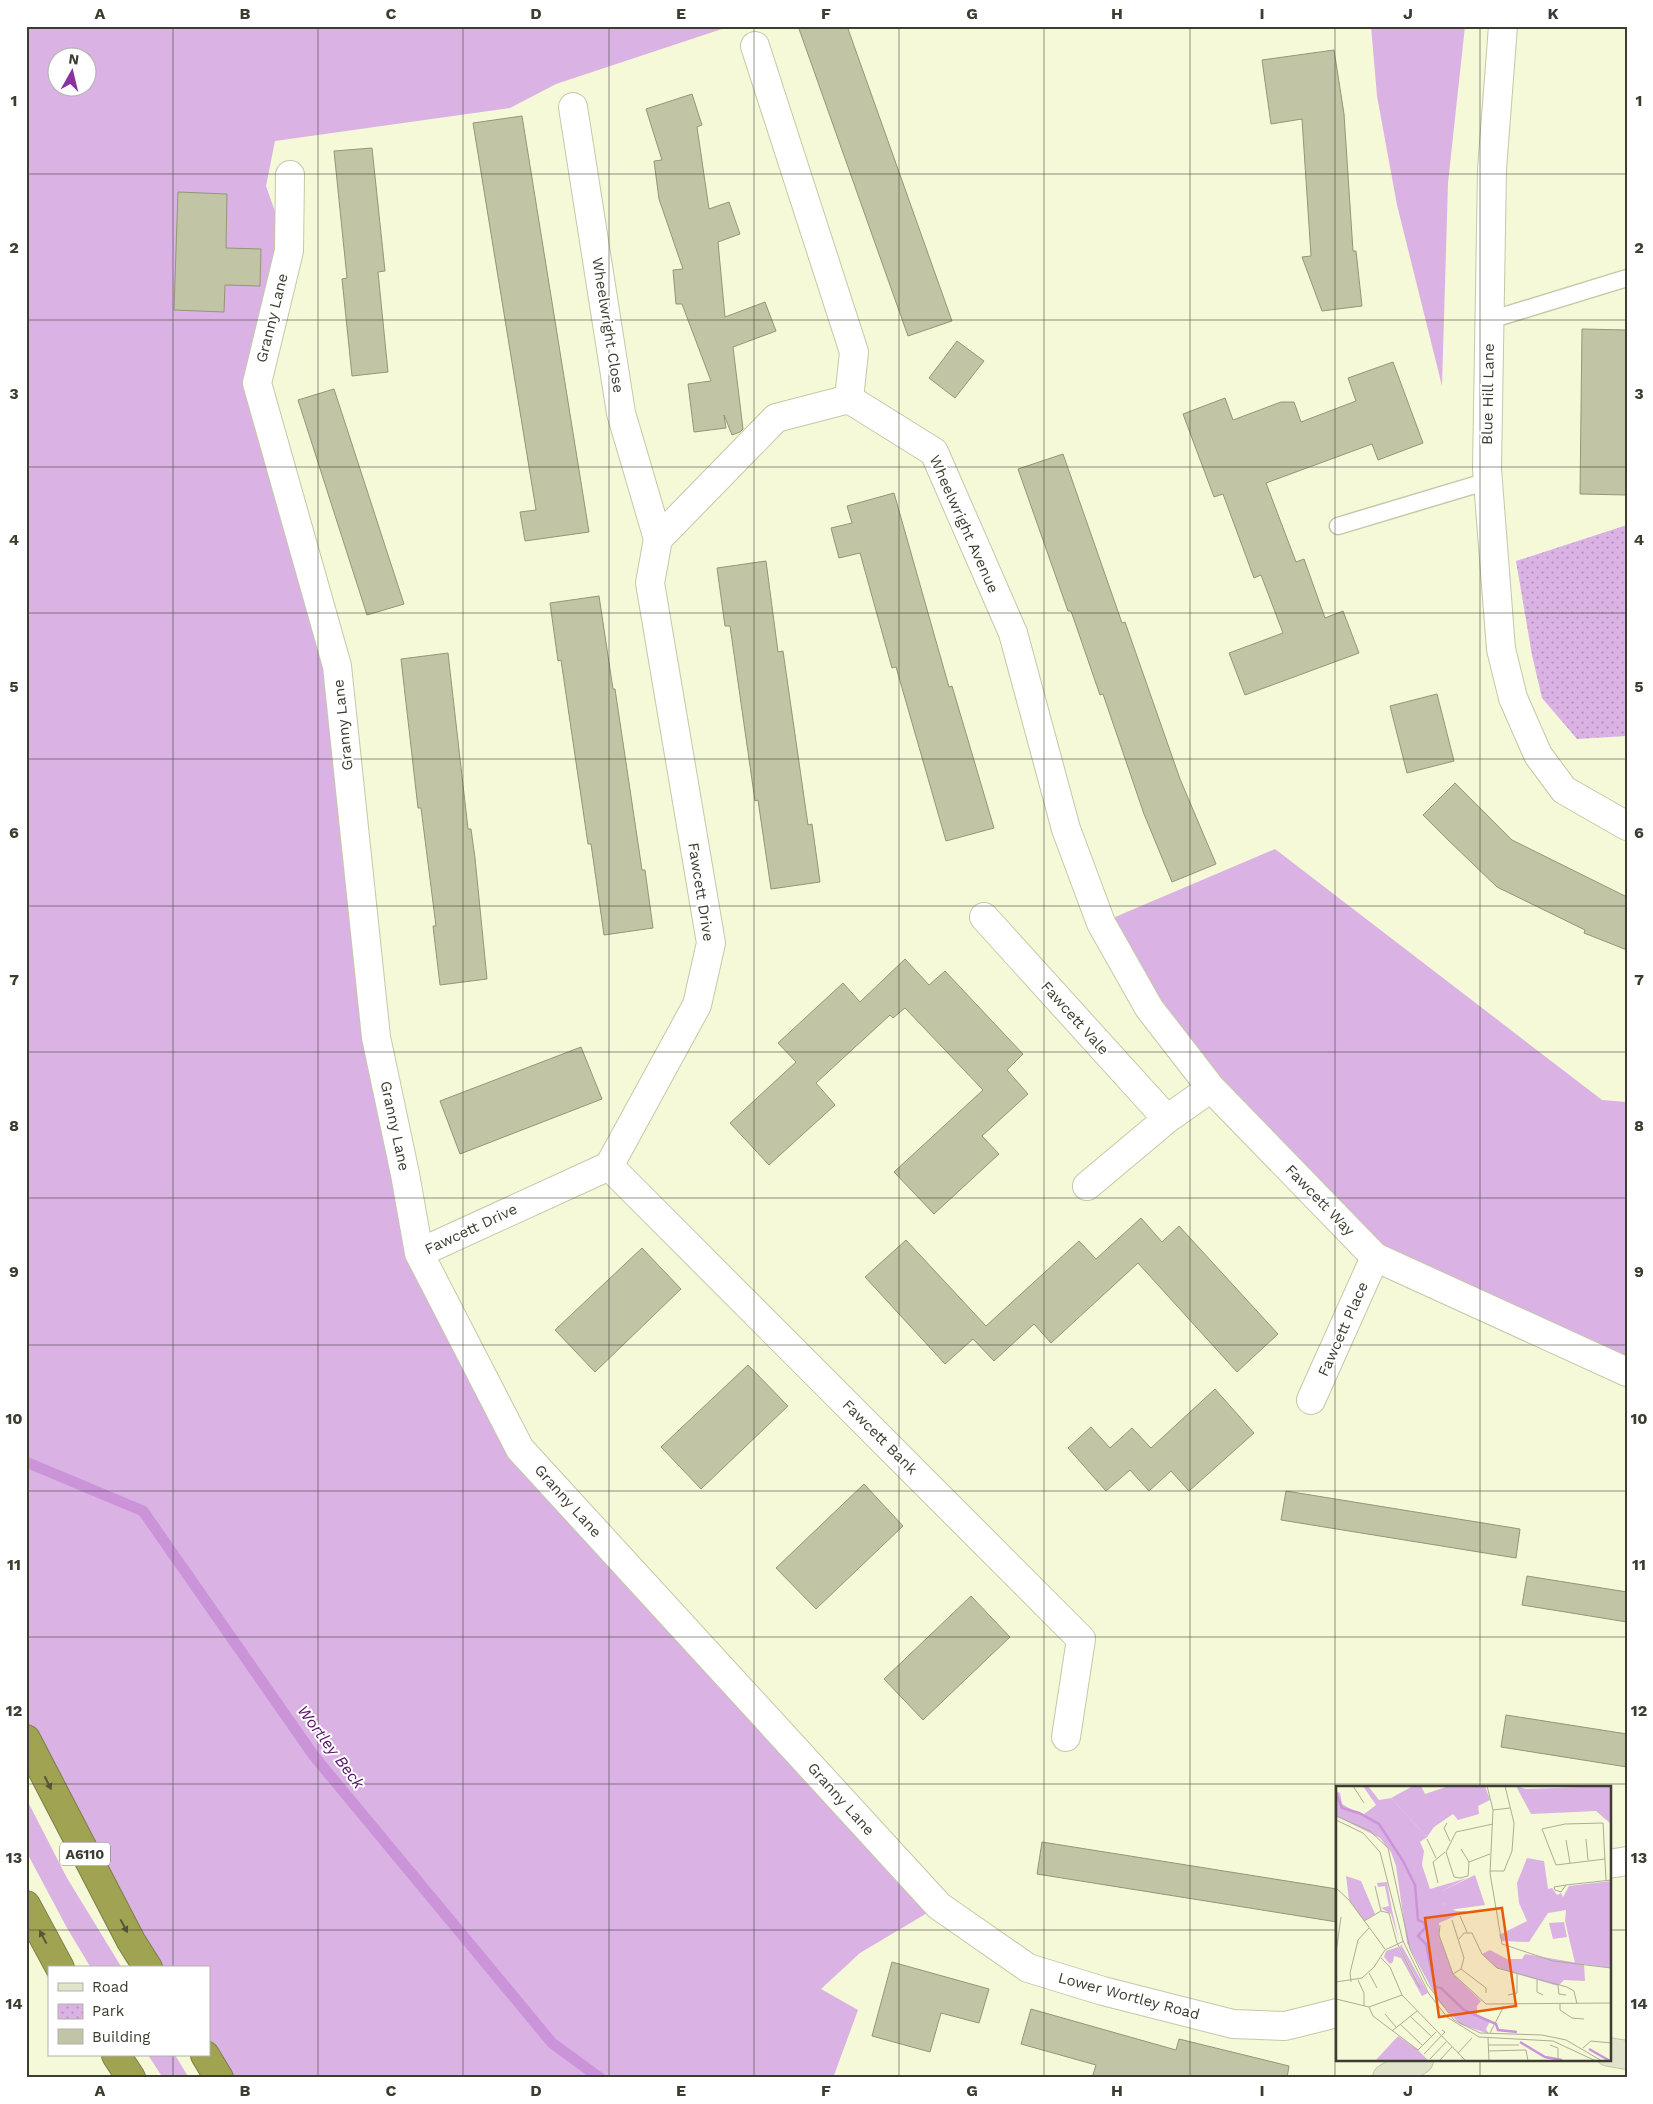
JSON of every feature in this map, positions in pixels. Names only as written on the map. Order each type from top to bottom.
[{"type":"highway","name":"A6110","points":[[26,1739],[131,1941],[147,1966]]},
{"type":"highway","points":[[26,1905],[59,1966]]},
{"type":"highway","points":[[117,2056],[132,2078]]},
{"type":"highway","points":[[206,2056],[219,2078]]},
{"type":"street","name":"Blue Hill Lane","points":[[1503,26],[1492,169],[1488,481],[1501,649],[1513,698],[1538,755],[1564,790],[1627,826]]},
{"type":"street","points":[[658,539],[776,418],[849,399],[854,352],[755,46]]},
{"type":"street","name":"Wheelwright Close","points":[[573,107],[622,413],[658,539]]},
{"type":"street","name":"Granny Lane","points":[[290,175],[289,250],[257,383],[336,666],[376,1037],[405,1174],[418,1253],[520,1449],[939,1906]]},
{"type":"street","name":"Wheelwright Avenue","points":[[849,399],[934,452],[1013,633],[1066,829],[1101,923]]},
{"type":"street","name":"Fawcett Drive","points":[[418,1253],[609,1166],[697,1005],[711,943],[650,583],[658,539]]},
{"type":"street","name":"Fawcett Vale","points":[[984,917],[1167,1119]]},
{"type":"street","name":"Fawcett Way","points":[[1101,923],[1149,1008],[1211,1088],[1375,1257],[1627,1372]]},
{"type":"street","points":[[1087,1186],[1167,1119],[1211,1088]]},
{"type":"street","name":"Fawcett Bank","points":[[609,1166],[1081,1639],[1066,1737]]},
{"type":"street","name":"Fawcett Place","points":[[1311,1400],[1375,1257]]},
{"type":"street","points":[[1610,1864],[1627,1861]]},
{"type":"street","name":"Lower Wortley Road","points":[[939,1906],[1028,1968],[1103,1991],[1234,2024],[1285,2026],[1336,2013]]},
{"type":"street","points":[[1610,2052],[1627,2055]]},
{"type":"lane","points":[[1490,320],[1627,278]]},
{"type":"lane","points":[[1338,526],[1488,481]]},
{"type":"green space","points":[[26,26],[731,26],[556,84],[510,108],[275,141],[266,186],[289,251],[257,383],[337,666],[419,1253],[520,1449],[939,1906],[860,1953],[821,1989],[858,2010],[833,2078],[219,2078],[209,2056],[210,1966],[147,1966],[26,1739]]},
{"type":"green space","points":[[1371,26],[1465,26],[1448,183],[1442,386],[1397,205],[1377,96]]},
{"type":"green space","points":[[1627,525],[1627,736],[1577,739],[1542,698],[1532,655],[1516,561]]},
{"type":"green space","points":[[1275,849],[1602,1100],[1627,1102],[1627,1372],[1375,1257],[1211,1088],[1101,923]]},
{"type":"green space","points":[[26,1798],[67,1878],[121,1966],[90,1966],[67,1928],[26,1851]]},
{"type":"green space","points":[[149,2056],[176,2056],[189,2078],[163,2078]]},
{"type":"building","points":[[798,26],[847,26],[952,321],[908,336]]},
{"type":"building","points":[[1334,50],[1344,114],[1353,251],[1356,251],[1362,306],[1322,311],[1302,257],[1311,256],[1302,119],[1271,124],[1262,60]]},
{"type":"building","points":[[692,94],[702,125],[697,127],[709,209],[729,202],[740,234],[718,242],[725,317],[765,302],[776,331],[733,347],[743,429],[732,435],[724,415],[726,428],[694,432],[688,384],[711,381],[682,304],[676,304],[673,270],[683,269],[659,199],[654,161],[662,160],[646,109]]},
{"type":"building","points":[[522,116],[589,532],[525,541],[520,512],[536,510],[473,123]]},
{"type":"building","points":[[372,148],[385,271],[378,272],[388,372],[352,376],[342,279],[347,278],[334,151]]},
{"type":"building","points":[[178,192],[227,194],[226,248],[261,249],[260,286],[225,285],[224,312],[174,310]]},
{"type":"building","points":[[1582,329],[1627,330],[1627,495],[1580,494]]},
{"type":"building","points":[[957,341],[984,361],[955,398],[929,378]]},
{"type":"building","points":[[1393,362],[1423,443],[1378,460],[1372,444],[1266,483],[1296,562],[1304,559],[1325,618],[1343,611],[1359,653],[1245,695],[1229,653],[1283,633],[1261,575],[1254,578],[1223,494],[1214,497],[1183,414],[1225,398],[1233,420],[1281,402],[1294,402],[1301,422],[1356,401],[1348,378]]},
{"type":"building","points":[[334,389],[404,604],[367,615],[298,400]]},
{"type":"building","points":[[1063,454],[1122,623],[1125,622],[1180,779],[1216,864],[1172,882],[1144,814],[1103,694],[1100,695],[1071,611],[1068,611],[1018,469]]},
{"type":"building","points":[[894,493],[949,687],[952,686],[994,828],[946,841],[896,667],[892,668],[860,553],[839,558],[831,528],[852,523],[847,506]]},
{"type":"building","points":[[766,561],[778,652],[783,651],[808,825],[812,824],[820,882],[771,889],[758,800],[755,801],[730,626],[725,626],[717,568]]},
{"type":"building","points":[[599,596],[642,870],[645,870],[653,928],[604,935],[591,844],[588,844],[561,660],[558,661],[550,603]]},
{"type":"building","points":[[448,653],[468,829],[471,829],[475,858],[487,979],[440,985],[433,926],[436,926],[421,808],[418,808],[401,659]]},
{"type":"building","points":[[1437,694],[1454,761],[1407,773],[1390,706]]},
{"type":"building","points":[[1455,783],[1512,840],[1627,897],[1627,950],[1584,933],[1585,930],[1497,887],[1448,840],[1423,815]]},
{"type":"building","points":[[905,959],[929,985],[945,971],[1023,1054],[1007,1070],[1028,1094],[982,1136],[999,1154],[934,1214],[894,1172],[983,1090],[905,1008],[893,1018],[890,1015],[816,1083],[835,1105],[769,1165],[730,1123],[796,1062],[778,1043],[843,983],[860,1002]]},
{"type":"building","points":[[581,1047],[602,1099],[460,1154],[440,1101]]},
{"type":"building","points":[[1141,1218],[1162,1242],[1179,1226],[1278,1334],[1237,1372],[1138,1263],[1051,1343],[1034,1324],[994,1361],[973,1339],[945,1364],[865,1277],[906,1240],[986,1326],[1079,1241],[1096,1259]]},
{"type":"building","points":[[642,1248],[681,1289],[595,1372],[555,1330]]},
{"type":"building","points":[[748,1365],[788,1406],[701,1489],[661,1447]]},
{"type":"building","points":[[1215,1389],[1254,1433],[1189,1491],[1171,1471],[1149,1491],[1130,1470],[1106,1491],[1068,1448],[1091,1427],[1110,1448],[1132,1428],[1151,1448]]},
{"type":"building","points":[[864,1484],[903,1526],[816,1609],[776,1568]]},
{"type":"building","points":[[1286,1491],[1520,1529],[1516,1558],[1281,1520]]},
{"type":"building","points":[[1527,1576],[1627,1592],[1627,1622],[1522,1605]]},
{"type":"building","points":[[971,1596],[1010,1637],[923,1720],[884,1679]]},
{"type":"building","points":[[1506,1715],[1627,1734],[1627,1767],[1501,1747]]},
{"type":"building","points":[[1042,1842],[1336,1889],[1336,1922],[1037,1874]]},
{"type":"building","points":[[892,1962],[989,1989],[979,2023],[941,2013],[930,2052],[872,2036]]},
{"type":"building","points":[[1031,2009],[1176,2050],[1179,2039],[1289,2066],[1287,2078],[1092,2078],[1096,2065],[1021,2044]]},
{"type":"waterway","name":"Wortley Beck","points":[[26,1462],[143,1511],[314,1756],[552,2043],[600,2078]]}]
